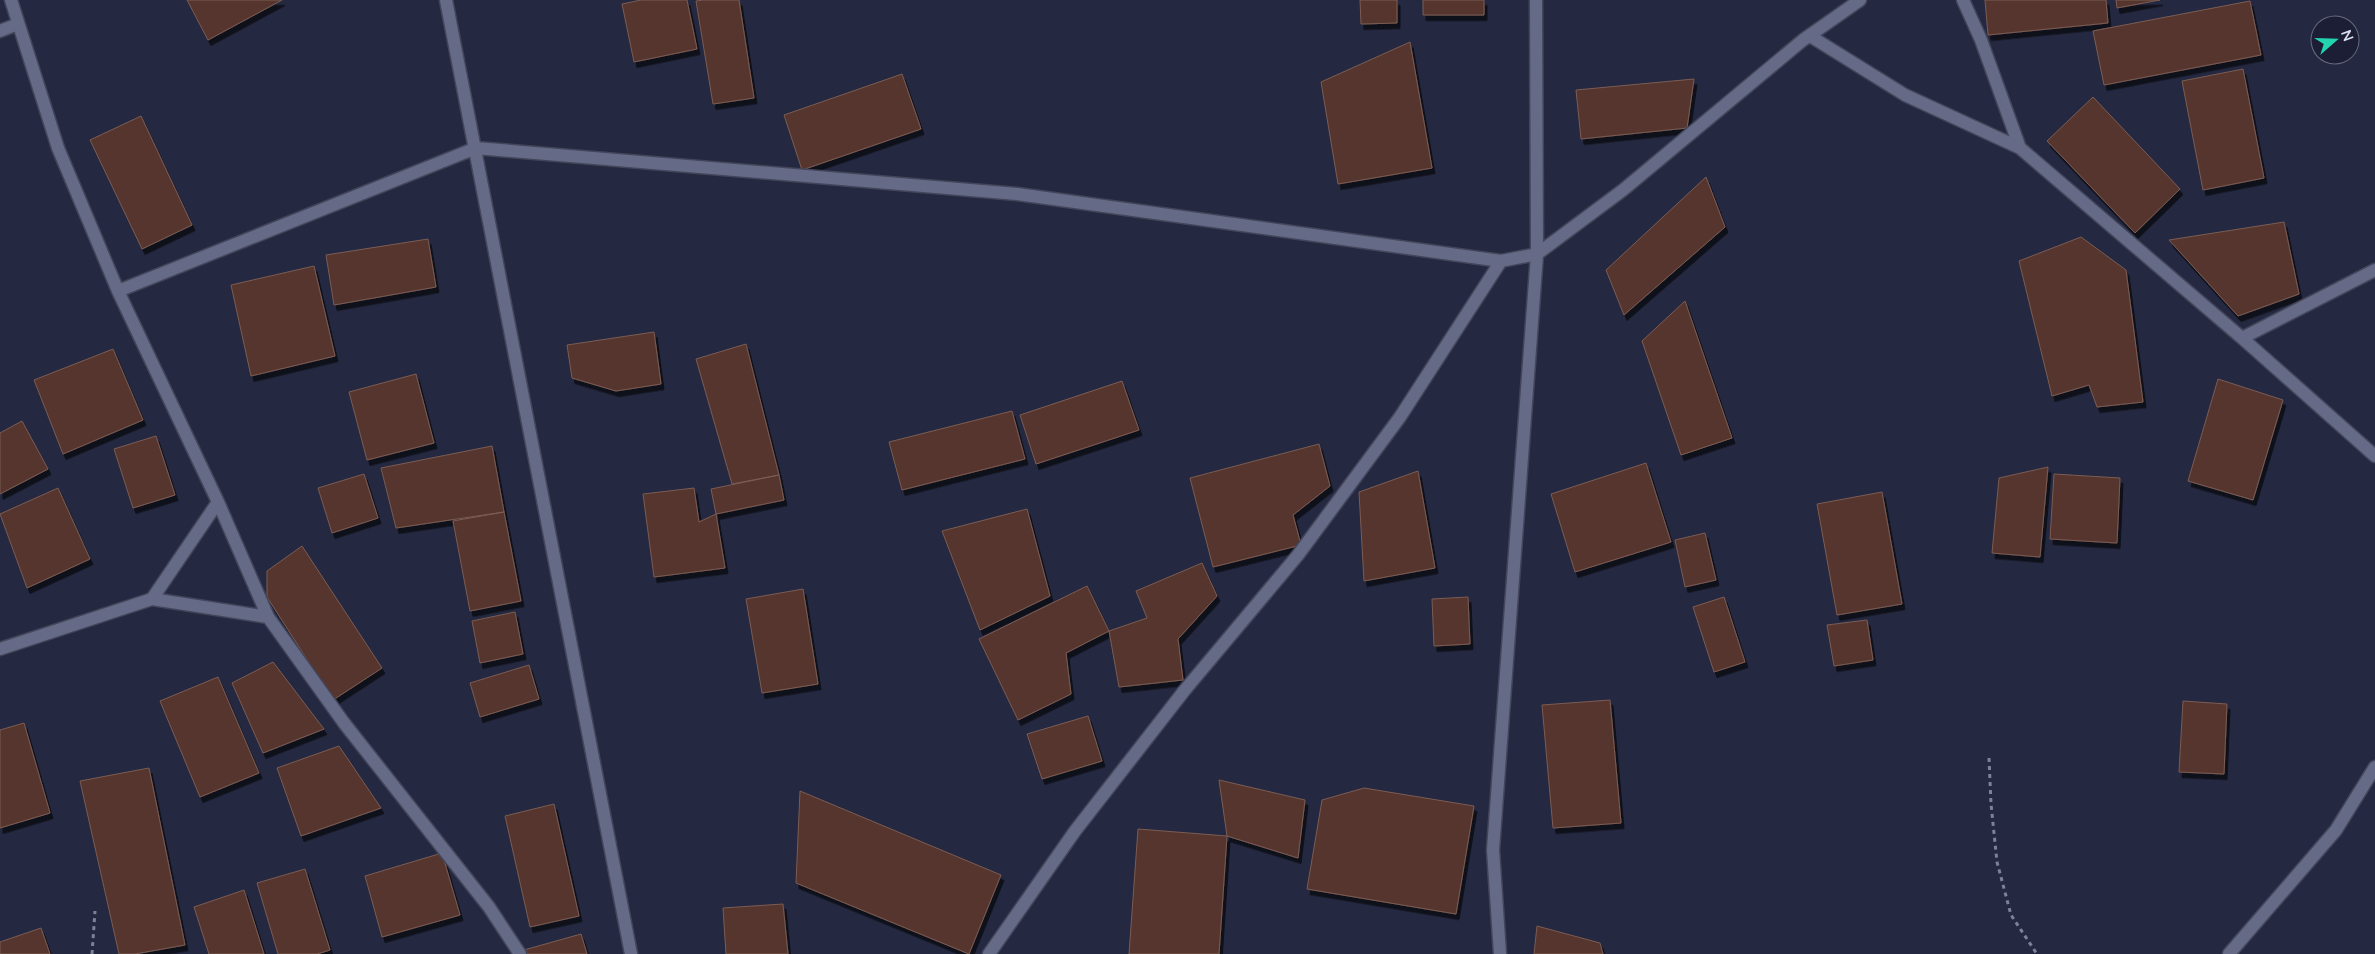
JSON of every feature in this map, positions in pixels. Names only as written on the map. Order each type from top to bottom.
[{"type":"street","points":[[11,0],[58,148],[118,291],[218,502],[268,617],[344,723],[489,907],[520,954]]},
{"type":"street","points":[[446,0],[631,954]]},
{"type":"street","points":[[1500,954],[1493,850],[1537,254],[1536,0]]},
{"type":"street","points":[[118,291],[476,148],[1017,194],[1501,261],[1537,254],[1623,190],[1810,36],[1860,0]]},
{"type":"street","points":[[1963,0],[1981,40],[2020,148]]},
{"type":"street","points":[[0,31],[18,24]]},
{"type":"street","points":[[1810,36],[1905,95],[2020,148],[2242,338],[2375,456]]},
{"type":"street","points":[[989,954],[1075,831],[1184,691],[1298,555],[1400,417],[1501,261]]},
{"type":"street","points":[[2242,338],[2375,270]]},
{"type":"street","points":[[152,600],[218,502]]},
{"type":"street","points":[[0,649],[152,600],[268,617]]},
{"type":"street","points":[[2229,954],[2336,830],[2375,766]]},
{"type":"path","points":[[1989,758],[1990,804],[1997,862],[2011,915],[2036,954]]},
{"type":"path","points":[[92,954],[95,911]]},
{"type":"building","points":[[187,0],[282,0],[208,40]]},
{"type":"building","points":[[641,0],[687,0],[697,49],[634,62],[622,4]]},
{"type":"building","points":[[739,0],[754,98],[713,104],[696,1]]},
{"type":"building","points":[[1360,0],[1397,0],[1397,23],[1361,24]]},
{"type":"building","points":[[1423,0],[1484,0],[1484,15],[1423,15]]},
{"type":"building","points":[[1985,0],[2106,0],[2108,23],[1988,35]]},
{"type":"building","points":[[2116,0],[2160,0],[2117,8]]},
{"type":"building","points":[[2250,1],[2261,55],[2104,85],[2093,31]]},
{"type":"building","points":[[1410,42],[1432,168],[1338,184],[1321,82]]},
{"type":"building","points":[[2243,69],[2264,178],[2203,190],[2182,81]]},
{"type":"building","points":[[902,74],[921,129],[802,170],[784,115]]},
{"type":"building","points":[[1694,79],[1687,128],[1581,139],[1576,90]]},
{"type":"building","points":[[2093,97],[2180,189],[2135,233],[2047,141]]},
{"type":"building","points":[[141,116],[192,225],[142,249],[90,140]]},
{"type":"building","points":[[1706,177],[1725,227],[1624,315],[1606,270]]},
{"type":"building","points":[[2284,222],[2299,294],[2238,316],[2169,240]]},
{"type":"building","points":[[2081,237],[2126,270],[2143,402],[2097,407],[2089,385],[2052,396],[2019,261]]},
{"type":"building","points":[[428,239],[436,287],[334,305],[326,255]]},
{"type":"building","points":[[314,266],[335,356],[251,376],[231,285]]},
{"type":"building","points":[[1685,301],[1732,438],[1681,455],[1642,341]]},
{"type":"building","points":[[654,332],[661,384],[616,391],[572,378],[567,345]]},
{"type":"building","points":[[746,344],[779,475],[732,484],[696,359]]},
{"type":"building","points":[[113,349],[143,420],[63,454],[34,380]]},
{"type":"building","points":[[416,374],[434,443],[367,460],[349,392]]},
{"type":"building","points":[[2218,379],[2283,400],[2253,500],[2188,481]]},
{"type":"building","points":[[1122,381],[1139,430],[1036,464],[1020,415]]},
{"type":"building","points":[[1012,411],[1025,459],[902,490],[889,442]]},
{"type":"building","points":[[22,421],[48,469],[0,494],[0,433]]},
{"type":"building","points":[[156,436],[175,495],[133,508],[114,449]]},
{"type":"building","points":[[1319,444],[1330,486],[1293,515],[1301,545],[1213,567],[1190,478]]},
{"type":"building","points":[[492,446],[504,512],[396,528],[381,468]]},
{"type":"building","points":[[1646,463],[1671,542],[1575,572],[1551,494]]},
{"type":"building","points":[[2048,467],[2040,557],[1992,553],[1999,478]]},
{"type":"building","points":[[1418,471],[1435,568],[1364,581],[1359,492]]},
{"type":"building","points":[[364,474],[378,518],[332,533],[318,488]]},
{"type":"building","points":[[2054,474],[2120,478],[2117,543],[2050,539]]},
{"type":"building","points":[[779,475],[784,500],[716,514],[711,489]]},
{"type":"building","points":[[58,488],[90,559],[27,588],[0,514]]},
{"type":"building","points":[[694,488],[699,522],[716,514],[725,568],[654,577],[643,494]]},
{"type":"building","points":[[1882,492],[1902,604],[1837,615],[1817,504]]},
{"type":"building","points":[[1027,509],[1050,596],[980,630],[942,531]]},
{"type":"building","points":[[504,512],[521,601],[470,611],[453,521]]},
{"type":"building","points":[[1705,533],[1716,580],[1685,587],[1675,540]]},
{"type":"building","points":[[302,546],[382,668],[333,700],[267,597],[267,571]]},
{"type":"building","points":[[1202,563],[1217,596],[1178,639],[1183,680],[1119,687],[1109,631],[1147,618],[1136,591]]},
{"type":"building","points":[[1087,586],[1109,631],[1066,653],[1071,694],[1018,720],[979,639]]},
{"type":"building","points":[[803,589],[818,684],[762,693],[746,599]]},
{"type":"building","points":[[1468,597],[1470,644],[1434,646],[1432,599]]},
{"type":"building","points":[[1724,597],[1745,662],[1714,672],[1693,607]]},
{"type":"building","points":[[515,612],[523,654],[480,663],[472,621]]},
{"type":"building","points":[[1867,620],[1873,660],[1834,666],[1827,625]]},
{"type":"building","points":[[273,662],[324,729],[263,753],[232,683]]},
{"type":"building","points":[[529,665],[539,699],[480,717],[470,683]]},
{"type":"building","points":[[218,677],[259,773],[200,797],[160,701]]},
{"type":"building","points":[[1610,700],[1621,823],[1553,828],[1542,705]]},
{"type":"building","points":[[2183,701],[2227,704],[2224,774],[2179,772]]},
{"type":"building","points":[[1088,716],[1102,761],[1042,779],[1027,734]]},
{"type":"building","points":[[24,723],[50,813],[0,828],[0,730]]},
{"type":"building","points":[[339,746],[381,808],[301,836],[277,768]]},
{"type":"building","points":[[149,768],[185,945],[135,954],[119,954],[80,781]]},
{"type":"building","points":[[1219,780],[1305,800],[1298,858],[1227,836]]},
{"type":"building","points":[[1364,788],[1474,806],[1456,914],[1307,889],[1322,800]]},
{"type":"building","points":[[800,791],[1001,875],[969,954],[796,883]]},
{"type":"building","points":[[554,804],[579,916],[530,927],[505,816]]},
{"type":"building","points":[[1138,829],[1227,836],[1219,954],[1129,954]]},
{"type":"building","points":[[442,853],[460,915],[382,937],[365,876]]},
{"type":"building","points":[[305,869],[330,950],[317,954],[278,954],[257,883]]},
{"type":"building","points":[[244,890],[264,954],[209,954],[194,907]]},
{"type":"building","points":[[783,904],[788,954],[726,954],[723,908]]},
{"type":"building","points":[[1537,926],[1600,943],[1603,954],[1534,954]]},
{"type":"building","points":[[41,928],[50,954],[0,954],[0,942]]},
{"type":"building","points":[[581,934],[587,954],[528,954],[524,950]]}]
